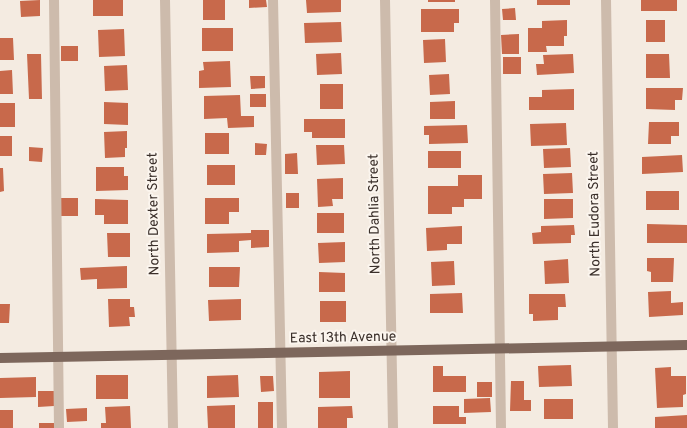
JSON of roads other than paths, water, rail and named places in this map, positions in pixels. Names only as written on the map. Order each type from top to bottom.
[{"type":"main road","name":"East 13th Avenue","points":[[0,358],[687,345]]},
{"type":"street","points":[[54,0],[59,428]]},
{"type":"street","name":"North Dexter Street","points":[[165,0],[173,428]]},
{"type":"street","points":[[273,0],[282,428]]},
{"type":"street","name":"North Dahlia Street","points":[[385,0],[393,428]]},
{"type":"street","points":[[495,0],[502,428]]},
{"type":"street","name":"North Eudora Street","points":[[606,0],[613,428]]}]
